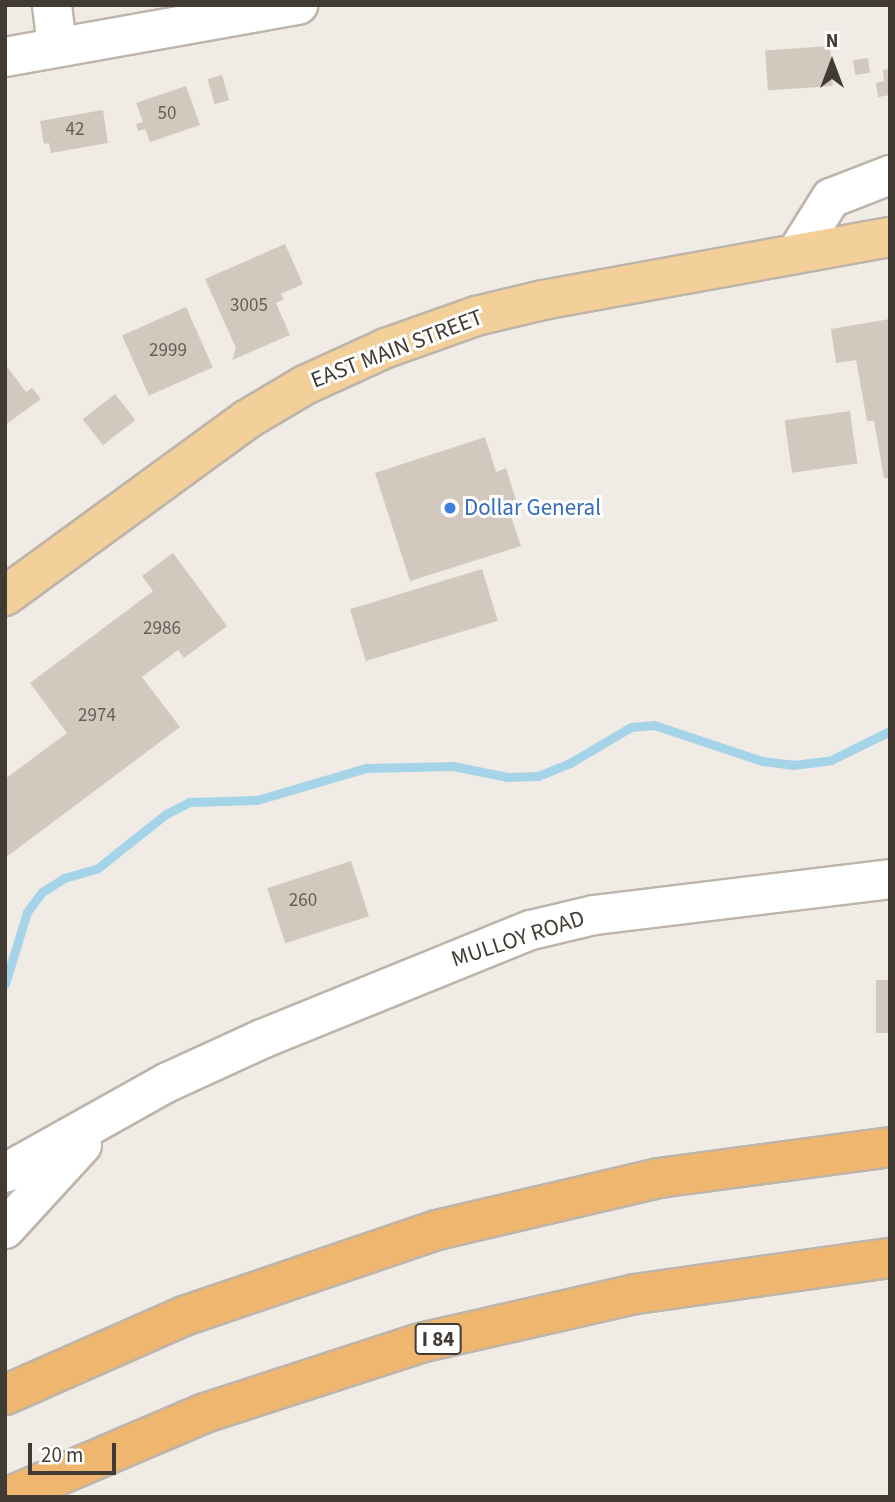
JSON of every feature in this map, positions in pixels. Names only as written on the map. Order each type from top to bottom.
[{"type":"highway","points":[[5,1395],[208,1307],[437,1230],[659,1178],[890,1147]]},
{"type":"highway","name":"I 84","points":[[8,1497],[205,1413],[420,1343],[636,1294],[890,1258]]},
{"type":"main road","name":"EAST MAIN STREET","points":[[5,596],[246,420],[355,361],[476,316],[625,282],[890,237]]},
{"type":"street","points":[[52,5],[57,47]]},
{"type":"street","points":[[5,57],[298,5]]},
{"type":"street","points":[[797,252],[831,198],[890,175]]},
{"type":"street","name":"MULLOY ROAD","points":[[5,1173],[168,1082],[401,979],[531,930],[594,915],[890,879]]},
{"type":"street","name":"MULLOY ROAD","points":[[5,1229],[69,1156],[168,1082]]},
{"type":"building","points":[[830,46],[833,86],[768,90],[765,51]]},
{"type":"building","points":[[868,58],[870,73],[855,75],[853,60]]},
{"type":"building","points":[[890,69],[890,95],[878,97],[876,83],[884,81],[883,70]]},
{"type":"building","points":[[222,75],[229,100],[215,104],[208,79]]},
{"type":"building","points":[[186,86],[200,125],[150,142],[145,129],[138,131],[136,124],[143,122],[136,103]]},
{"type":"building","points":[[103,110],[108,143],[51,153],[49,143],[44,144],[40,121]]},
{"type":"building","points":[[285,244],[303,284],[281,294],[284,299],[276,303],[290,335],[232,360],[236,348],[205,279]]},
{"type":"building","points":[[186,307],[213,367],[149,396],[122,335]]},
{"type":"building","points":[[890,319],[890,478],[884,478],[874,421],[867,421],[856,360],[836,363],[831,329]]},
{"type":"building","points":[[5,364],[26,392],[32,388],[41,399],[5,425]]},
{"type":"building","points":[[115,394],[135,420],[103,445],[83,419]]},
{"type":"building","points":[[850,411],[857,463],[792,473],[785,420]]},
{"type":"building","name":"Dollar General","points":[[485,437],[496,472],[506,468],[518,507],[509,510],[521,546],[410,581],[375,473]]},
{"type":"building","points":[[173,553],[227,626],[184,658],[178,650],[142,677],[180,727],[5,858],[5,779],[67,733],[30,683],[153,591],[142,576]]},
{"type":"building","points":[[482,569],[498,621],[366,661],[350,609]]},
{"type":"building","points":[[351,861],[369,916],[285,943],[267,888]]},
{"type":"building","points":[[876,980],[890,980],[890,1033],[876,1033]]},
{"type":"waterway","points":[[5,984],[27,912],[42,892],[64,878],[98,868],[166,814],[190,802],[257,800],[366,768],[453,766],[507,777],[538,776],[570,763],[631,727],[654,725],[762,761],[793,765],[831,760],[890,731]]},
{"type":"place","name":"Dollar General","points":[[450,508]]}]
